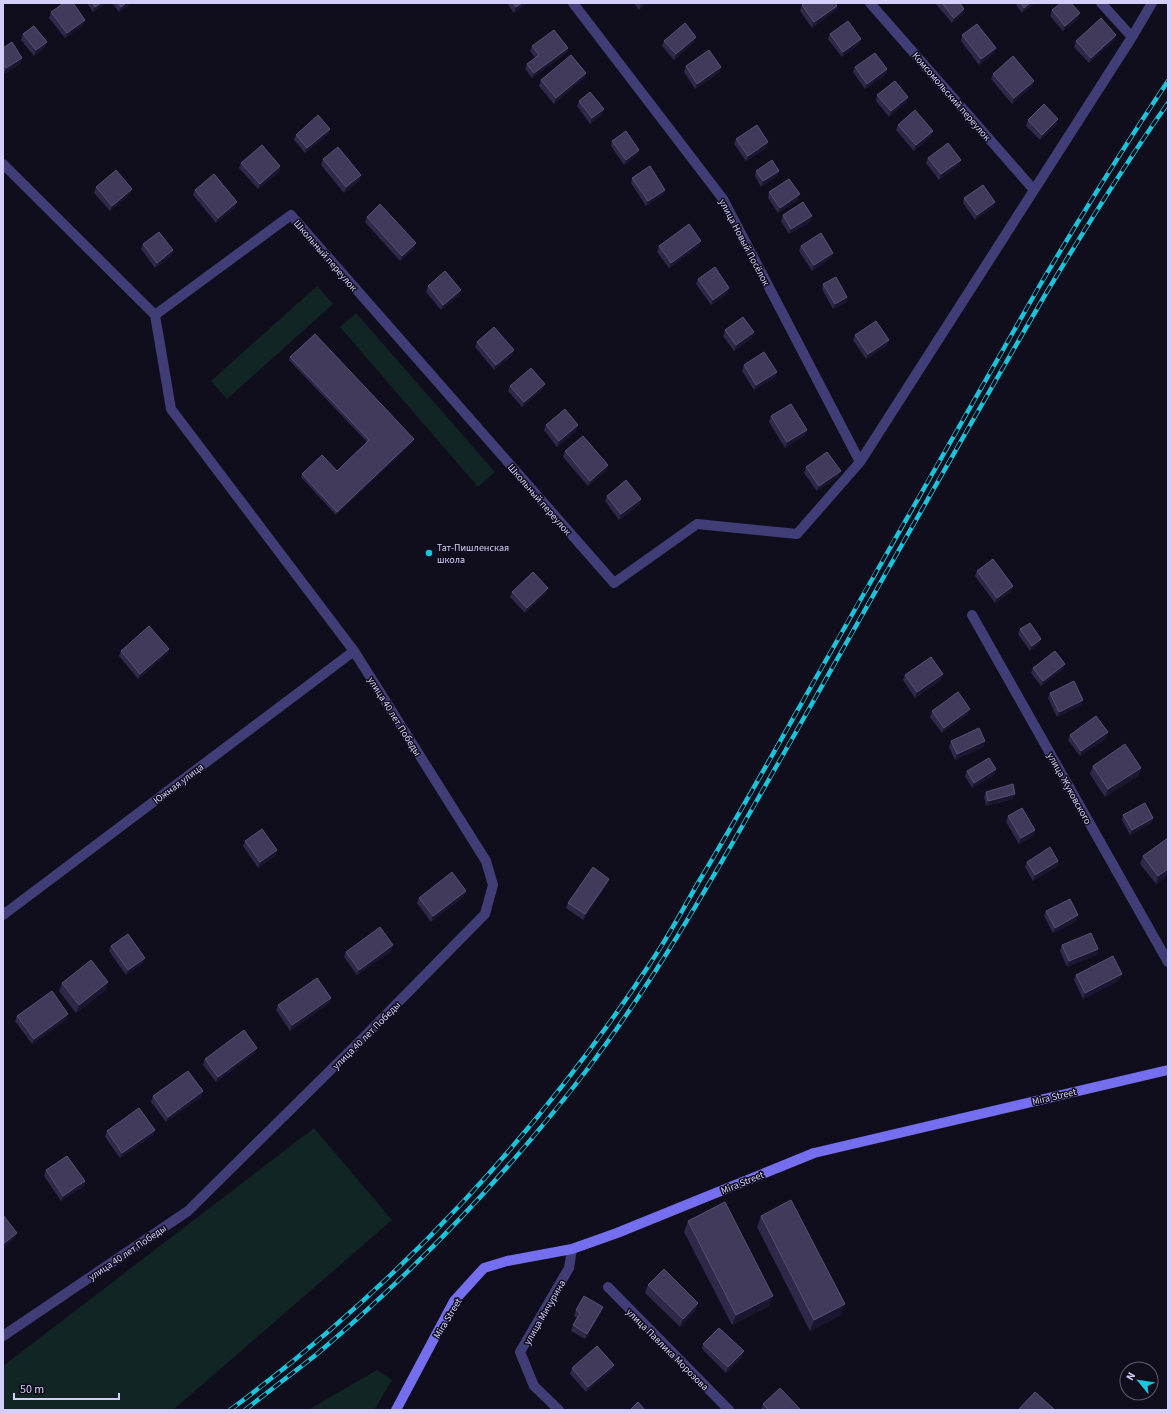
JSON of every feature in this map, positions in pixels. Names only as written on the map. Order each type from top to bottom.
[{"type":"street","name":"улица Новый Посёлок","points":[[573,3],[723,199],[860,462]]},
{"type":"street","name":"Комсомольский переулок","points":[[870,3],[1034,190]]},
{"type":"street","points":[[1101,3],[1132,37]]},
{"type":"street","points":[[860,462],[1132,37],[1152,3]]},
{"type":"street","points":[[3,164],[155,315]]},
{"type":"street","name":"Школьный переулок","points":[[155,315],[290,215],[614,583],[697,524],[797,534],[860,462]]},
{"type":"street","name":"улица 40 лет Победы","points":[[3,1336],[188,1211],[357,1044],[485,914],[493,885],[486,861],[354,651],[171,409],[155,315]]},
{"type":"street","name":"улица Жуковского","points":[[972,615],[1168,962]]},
{"type":"street","name":"Южная улица","points":[[3,915],[354,651]]},
{"type":"street","name":"Mira Street","points":[[396,1410],[454,1302],[484,1268],[506,1261],[572,1249],[617,1233],[814,1153],[1168,1070]]},
{"type":"street","name":"улица Мичурина","points":[[559,1410],[534,1386],[520,1352],[569,1268],[572,1249]]},
{"type":"street","name":"улица Павлика Морозова","points":[[608,1287],[729,1410]]},
{"type":"green space","points":[[317,286],[333,304],[227,399],[211,381]]},
{"type":"green space","points":[[356,313],[495,472],[478,487],[340,327]]},
{"type":"green space","points":[[314,1128],[392,1220],[173,1410],[3,1410],[3,1366]]},
{"type":"green space","points":[[377,1370],[392,1380],[374,1410],[308,1410]]},
{"type":"building","points":[[64,3],[73,3],[85,20],[67,33],[51,12]]},
{"type":"building","points":[[93,3],[101,3],[95,7]]},
{"type":"building","points":[[118,3],[126,3],[121,7]]},
{"type":"building","points":[[513,3],[522,3],[516,7]]},
{"type":"building","points":[[805,3],[835,3],[837,6],[814,22],[802,5]]},
{"type":"building","points":[[942,3],[960,3],[964,9],[954,18]]},
{"type":"building","points":[[1021,3],[1030,3],[1024,8]]},
{"type":"building","points":[[1061,3],[1071,3],[1080,13],[1065,26],[1052,10]]},
{"type":"building","points":[[1101,18],[1116,35],[1091,58],[1076,41]]},
{"type":"building","points":[[848,21],[861,39],[843,52],[830,34]]},
{"type":"building","points":[[685,23],[696,37],[676,54],[664,41]]},
{"type":"building","points":[[977,24],[996,48],[981,59],[962,35]]},
{"type":"building","points":[[34,26],[47,42],[36,50],[23,34]]},
{"type":"building","points":[[554,30],[568,48],[534,73],[527,64],[539,55],[532,46]]},
{"type":"building","points":[[12,42],[22,58],[6,68],[3,64],[3,48]]},
{"type":"building","points":[[709,50],[721,67],[697,84],[686,66]]},
{"type":"building","points":[[875,53],[887,69],[867,84],[855,67]]},
{"type":"building","points":[[571,55],[586,73],[556,98],[541,80]]},
{"type":"building","points":[[1013,56],[1034,81],[1014,98],[993,74]]},
{"type":"building","points":[[895,81],[908,97],[891,111],[877,95]]},
{"type":"building","points":[[590,92],[604,109],[592,118],[579,101]]},
{"type":"building","points":[[1044,104],[1058,119],[1042,135],[1028,120]]},
{"type":"building","points":[[915,110],[933,131],[916,145],[898,125]]},
{"type":"building","points":[[318,115],[330,129],[307,148],[296,135]]},
{"type":"building","points":[[757,125],[768,142],[748,156],[736,139]]},
{"type":"building","points":[[626,131],[639,150],[626,160],[612,141]]},
{"type":"building","points":[[948,143],[961,160],[941,174],[928,158]]},
{"type":"building","points":[[262,145],[280,166],[260,184],[241,163]]},
{"type":"building","points":[[338,147],[361,175],[346,187],[323,159]]},
{"type":"building","points":[[772,160],[779,171],[763,181],[756,171]]},
{"type":"building","points":[[650,166],[665,190],[648,201],[632,178]]},
{"type":"building","points":[[116,170],[132,189],[112,206],[96,187]]},
{"type":"building","points":[[214,174],[237,202],[218,218],[195,190]]},
{"type":"building","points":[[789,179],[800,194],[780,208],[769,192]]},
{"type":"building","points":[[983,185],[995,202],[977,215],[964,198]]},
{"type":"building","points":[[803,202],[812,216],[791,229],[783,215]]},
{"type":"building","points":[[380,204],[416,243],[402,256],[367,217]]},
{"type":"building","points":[[689,224],[701,241],[671,263],[659,246]]},
{"type":"building","points":[[159,232],[173,250],[157,263],[143,244]]},
{"type":"building","points":[[821,233],[833,253],[814,265],[801,246]]},
{"type":"building","points":[[715,267],[729,288],[713,300],[698,279]]},
{"type":"building","points":[[445,271],[461,290],[443,305],[428,286]]},
{"type":"building","points":[[836,277],[847,297],[835,304],[823,284]]},
{"type":"building","points":[[743,317],[754,332],[736,345],[725,330]]},
{"type":"building","points":[[876,321],[889,340],[868,354],[855,335]]},
{"type":"building","points":[[494,327],[514,350],[496,365],[477,342]]},
{"type":"building","points":[[315,334],[414,439],[337,512],[302,474],[322,455],[337,471],[369,440],[290,357]]},
{"type":"building","points":[[764,352],[777,372],[756,385],[744,365]]},
{"type":"building","points":[[531,368],[545,384],[524,402],[510,386]]},
{"type":"building","points":[[791,404],[807,430],[787,442],[771,416]]},
{"type":"building","points":[[565,409],[578,425],[559,441],[546,425]]},
{"type":"building","points":[[583,436],[608,465],[590,481],[565,451]]},
{"type":"building","points":[[827,452],[841,471],[819,486],[806,467]]},
{"type":"building","points":[[626,480],[641,499],[621,514],[607,496]]},
{"type":"building","points":[[993,559],[1013,586],[997,598],[977,571]]},
{"type":"building","points":[[533,572],[548,588],[527,608],[512,592]]},
{"type":"building","points":[[1030,623],[1041,639],[1032,646],[1020,629]]},
{"type":"building","points":[[149,626],[169,649],[140,674],[121,651]]},
{"type":"building","points":[[1055,651],[1065,664],[1043,681],[1033,668]]},
{"type":"building","points":[[931,657],[943,674],[917,692],[905,675]]},
{"type":"building","points":[[1074,681],[1083,700],[1059,712],[1050,693]]},
{"type":"building","points":[[958,692],[970,709],[944,728],[932,711]]},
{"type":"building","points":[[1096,716],[1108,732],[1081,751],[1070,735]]},
{"type":"building","points":[[979,728],[985,741],[957,754],[951,741]]},
{"type":"building","points":[[1125,744],[1141,768],[1108,789],[1093,766]]},
{"type":"building","points":[[989,758],[996,769],[974,783],[967,771]]},
{"type":"building","points":[[1013,784],[1015,794],[988,801],[986,792]]},
{"type":"building","points":[[1145,803],[1153,818],[1132,830],[1123,815]]},
{"type":"building","points":[[1022,808],[1035,830],[1021,838],[1008,816]]},
{"type":"building","points":[[262,829],[277,850],[260,862],[245,841]]},
{"type":"building","points":[[1168,838],[1168,869],[1158,876],[1143,856]]},
{"type":"building","points":[[1050,847],[1058,861],[1035,875],[1027,862]]},
{"type":"building","points":[[593,867],[609,879],[585,914],[568,903]]},
{"type":"building","points":[[452,872],[466,891],[433,916],[419,898]]},
{"type":"building","points":[[1070,899],[1078,915],[1055,928],[1046,911]]},
{"type":"building","points":[[380,927],[393,945],[359,970],[346,952]]},
{"type":"building","points":[[1091,933],[1098,949],[1069,961],[1062,945]]},
{"type":"building","points":[[128,934],[145,958],[128,970],[111,946]]},
{"type":"building","points":[[1113,956],[1122,974],[1085,993],[1076,975]]},
{"type":"building","points":[[91,960],[108,982],[79,1005],[62,983]]},
{"type":"building","points":[[317,978],[331,998],[292,1025],[278,1005]]},
{"type":"building","points":[[52,991],[68,1014],[34,1039],[17,1016]]},
{"type":"building","points":[[244,1030],[257,1048],[218,1077],[205,1059]]},
{"type":"building","points":[[188,1071],[203,1091],[168,1117],[153,1096]]},
{"type":"building","points":[[139,1108],[155,1130],[122,1153],[107,1131]]},
{"type":"building","points":[[67,1156],[85,1181],[63,1196],[46,1170]]},
{"type":"building","points":[[791,1200],[845,1304],[814,1320],[761,1216]]},
{"type":"building","points":[[725,1202],[773,1296],[736,1315],[688,1221]]},
{"type":"building","points":[[3,1215],[17,1233],[3,1244]]},
{"type":"building","points":[[664,1269],[698,1303],[683,1319],[648,1285]]},
{"type":"building","points":[[584,1296],[603,1307],[587,1334],[573,1325],[580,1313],[576,1310]]},
{"type":"building","points":[[719,1328],[744,1351],[728,1367],[703,1344]]},
{"type":"building","points":[[597,1346],[614,1365],[588,1387],[572,1368]]},
{"type":"building","points":[[780,1388],[801,1410],[769,1410],[763,1404]]},
{"type":"building","points":[[1035,1392],[1055,1410],[1018,1410]]},
{"type":"building","points":[[638,1402],[645,1410],[630,1410]]},
{"type":"railway","points":[[230,1410],[292,1362],[409,1258],[463,1202],[515,1143],[565,1083],[611,1020],[672,929],[1040,285],[1102,182],[1168,81]]},
{"type":"railway","points":[[245,1410],[317,1354],[354,1322],[425,1255],[525,1147],[615,1032],[669,950],[719,866],[1048,290],[1136,149],[1168,103]]},
{"type":"place","name":"Тат-Пишленская школа","points":[[429,553]]}]
